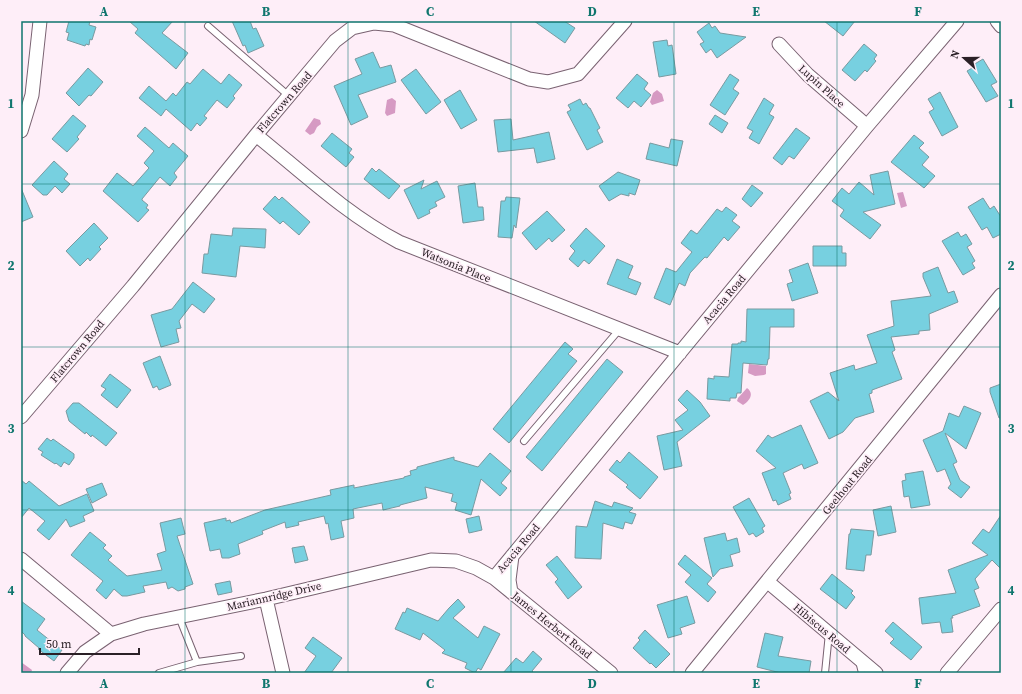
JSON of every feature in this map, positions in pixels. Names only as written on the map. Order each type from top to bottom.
[{"type":"street","points":[[21,131],[32,95],[40,21]]},
{"type":"street","name":"Flatcrown Road","points":[[21,417],[133,286],[256,134],[336,41],[352,28],[374,23],[394,26],[529,79],[548,82],[578,74],[625,21]]},
{"type":"street","name":"Acacia Road","points":[[494,578],[867,126],[957,21]]},
{"type":"street","points":[[997,21],[1001,26]]},
{"type":"street","name":"Lupin Place","points":[[779,44],[808,75],[867,126]]},
{"type":"street","name":"Watsonia Place","points":[[256,134],[355,215],[381,232],[406,245],[680,353]]},
{"type":"street","name":"Geelhout Road","points":[[692,673],[768,582],[1001,295]]},
{"type":"street","points":[[511,592],[509,580],[512,556]]},
{"type":"street","points":[[21,559],[111,634]]},
{"type":"street","name":"Mariannridge Drive","points":[[67,673],[85,652],[111,634],[144,624],[266,599],[430,560],[456,561],[476,568],[494,578]]},
{"type":"street","name":"James Herbert Road","points":[[494,578],[611,673]]},
{"type":"street","name":"Hibiscus Road","points":[[768,582],[876,673]]},
{"type":"street","points":[[266,599],[283,673]]},
{"type":"street","points":[[947,673],[1001,609]]},
{"type":"lane","points":[[208,26],[289,96]]},
{"type":"lane","points":[[524,441],[619,330]]},
{"type":"lane","points":[[179,617],[197,662]]},
{"type":"lane","points":[[825,673],[829,633]]},
{"type":"lane","points":[[159,673],[197,662],[241,656]]},
{"type":"lane","points":[[858,658],[862,673]]},
{"type":"shaded area","points":[[657,90],[662,94],[664,101],[652,105],[650,102],[653,93]]},
{"type":"shaded area","points":[[392,98],[396,101],[395,113],[387,116],[385,113],[387,100]]},
{"type":"shaded area","points":[[314,118],[320,120],[321,124],[317,127],[314,133],[310,135],[305,131]]},
{"type":"shaded area","points":[[903,192],[907,206],[901,208],[897,193]]},
{"type":"shaded area","points":[[749,364],[766,366],[766,374],[755,376],[748,373]]},
{"type":"shaded area","points":[[747,388],[751,395],[747,402],[743,405],[737,401]]},
{"type":"shaded area","points":[[21,662],[32,670],[31,673],[21,673]]},
{"type":"building","points":[[69,21],[90,21],[89,25],[96,27],[92,40],[90,39],[89,45],[86,44],[85,46],[67,40],[69,33],[66,32]]},
{"type":"building","points":[[129,21],[173,21],[162,33],[188,53],[176,69],[135,33],[138,29]]},
{"type":"building","points":[[232,21],[250,21],[253,29],[256,28],[264,46],[248,53],[245,45],[243,46]]},
{"type":"building","points":[[534,21],[564,21],[575,28],[565,43]]},
{"type":"building","points":[[824,21],[855,21],[843,36]]},
{"type":"building","points":[[709,23],[712,28],[715,26],[720,33],[746,37],[717,58],[711,49],[706,53],[700,44],[704,42],[697,32]]},
{"type":"building","points":[[667,40],[668,46],[672,45],[676,74],[659,77],[653,42]]},
{"type":"building","points":[[864,44],[877,55],[874,59],[876,61],[867,72],[865,70],[855,81],[842,70]]},
{"type":"building","points":[[373,52],[380,68],[391,65],[396,82],[358,95],[368,117],[351,125],[334,86],[362,74],[355,59]]},
{"type":"building","points":[[983,59],[997,82],[991,85],[998,96],[986,102],[967,71]]},
{"type":"building","points":[[88,68],[103,82],[91,96],[89,95],[79,106],[66,93]]},
{"type":"building","points":[[203,69],[221,84],[229,74],[242,85],[233,96],[235,98],[227,108],[217,100],[204,116],[207,118],[200,126],[197,123],[191,131],[166,109],[161,116],[139,98],[149,86],[166,101],[173,93],[176,96],[187,82],[190,84]]},
{"type":"building","points":[[416,69],[441,102],[426,114],[401,80]]},
{"type":"building","points":[[637,74],[648,83],[644,89],[651,95],[641,107],[634,101],[628,108],[616,98]]},
{"type":"building","points":[[730,74],[739,80],[733,89],[739,93],[725,115],[710,105]]},
{"type":"building","points":[[460,90],[477,120],[461,129],[444,100]]},
{"type":"building","points":[[940,92],[958,127],[942,136],[929,112],[934,109],[928,99]]},
{"type":"building","points":[[764,98],[774,105],[769,114],[774,117],[759,144],[749,138],[753,131],[747,128]]},
{"type":"building","points":[[580,99],[583,105],[586,103],[590,108],[600,128],[597,130],[603,142],[587,150],[567,112],[571,110],[568,105]]},
{"type":"building","points":[[73,115],[86,126],[77,137],[79,139],[67,152],[52,139]]},
{"type":"building","points":[[715,115],[728,123],[722,133],[709,124]]},
{"type":"building","points":[[511,119],[513,140],[549,132],[555,159],[537,163],[534,148],[498,152],[494,120]]},
{"type":"building","points":[[145,127],[169,148],[173,143],[188,156],[174,173],[177,177],[170,186],[160,177],[142,199],[148,205],[146,208],[149,210],[138,222],[103,191],[117,173],[133,186],[149,168],[144,163],[154,151],[137,136]]},
{"type":"building","points":[[796,128],[810,138],[794,159],[789,156],[782,165],[773,158]]},
{"type":"building","points":[[332,133],[352,149],[349,153],[354,157],[346,167],[321,146]]},
{"type":"building","points":[[914,135],[924,143],[919,148],[929,157],[922,165],[935,176],[924,188],[891,162]]},
{"type":"building","points":[[671,139],[683,141],[677,166],[646,159],[650,143],[669,148]]},
{"type":"building","points":[[54,161],[68,174],[64,179],[70,184],[62,193],[55,186],[47,195],[43,195],[32,185]]},
{"type":"building","points":[[372,168],[376,172],[379,169],[400,186],[389,199],[364,179]]},
{"type":"building","points":[[888,171],[895,204],[863,212],[881,225],[870,239],[840,216],[844,210],[832,201],[842,188],[849,194],[859,182],[874,195],[870,175]]},
{"type":"building","points":[[618,172],[640,180],[635,195],[629,193],[629,196],[621,194],[609,201],[599,186]]},
{"type":"building","points":[[424,180],[421,189],[437,181],[445,197],[435,202],[437,206],[429,210],[430,213],[418,219],[404,190]]},
{"type":"building","points":[[475,183],[478,207],[483,207],[484,220],[463,223],[458,186]]},
{"type":"building","points":[[752,185],[763,193],[751,207],[742,199]]},
{"type":"building","points":[[21,188],[33,217],[21,222]]},
{"type":"building","points":[[275,196],[279,200],[282,197],[310,222],[299,235],[283,221],[280,224],[263,209]]},
{"type":"building","points":[[506,197],[520,198],[516,228],[514,225],[512,238],[498,237],[501,201],[505,201]]},
{"type":"building","points":[[983,198],[990,209],[994,206],[1001,217],[1001,234],[993,238],[987,227],[982,230],[968,207]]},
{"type":"building","points":[[726,207],[737,215],[732,221],[740,227],[728,241],[724,237],[707,258],[705,257],[702,260],[690,273],[685,286],[679,283],[670,305],[654,298],[666,268],[676,272],[692,252],[681,243],[691,230],[697,234],[717,209],[722,212]]},
{"type":"building","points":[[547,211],[565,230],[552,242],[549,238],[536,250],[522,233]]},
{"type":"building","points":[[94,223],[108,238],[99,247],[101,249],[90,261],[88,258],[80,266],[66,251]]},
{"type":"building","points":[[233,228],[266,229],[265,248],[240,246],[236,277],[202,273],[204,254],[208,254],[211,234],[232,236]]},
{"type":"building","points":[[586,228],[605,246],[589,264],[584,260],[578,267],[569,259],[575,251],[570,246]]},
{"type":"building","points":[[958,232],[961,237],[966,234],[972,244],[967,247],[975,261],[972,263],[975,268],[963,275],[942,241]]},
{"type":"building","points":[[813,246],[842,246],[842,253],[846,253],[846,266],[813,266]]},
{"type":"building","points":[[617,259],[633,266],[628,278],[641,283],[636,295],[607,284]]},
{"type":"building","points":[[808,263],[818,293],[792,301],[787,284],[793,282],[789,270]]},
{"type":"building","points":[[938,267],[948,293],[954,291],[958,302],[929,314],[930,330],[919,331],[919,334],[891,337],[895,350],[892,352],[902,379],[872,390],[872,393],[869,394],[874,412],[855,418],[843,432],[829,439],[810,401],[828,392],[839,401],[830,373],[854,365],[855,370],[877,363],[867,335],[894,326],[891,301],[931,296],[923,277],[923,273]]},
{"type":"building","points":[[193,282],[215,299],[204,313],[192,304],[179,321],[181,328],[176,329],[179,342],[161,347],[151,315],[172,309]]},
{"type":"building","points":[[747,309],[794,309],[794,327],[770,327],[769,359],[767,365],[743,363],[741,393],[737,393],[736,398],[730,398],[730,401],[707,399],[708,378],[714,379],[714,376],[729,377],[732,344],[741,343],[741,341],[746,342]]},
{"type":"building","points":[[565,342],[573,349],[568,354],[577,361],[509,443],[493,429]]},
{"type":"building","points":[[160,356],[171,385],[159,390],[157,386],[153,388],[143,363]]},
{"type":"building","points":[[607,359],[623,372],[542,471],[526,457]]},
{"type":"building","points":[[110,374],[131,390],[117,408],[101,395],[106,389],[101,386]]},
{"type":"building","points":[[1001,384],[1001,418],[999,418],[990,388]]},
{"type":"building","points":[[687,390],[700,402],[710,416],[677,442],[682,466],[664,470],[657,436],[683,430],[675,420],[688,410],[678,400]]},
{"type":"building","points":[[73,403],[79,403],[117,433],[106,446],[92,435],[91,437],[86,432],[85,434],[69,421],[66,411]]},
{"type":"building","points":[[964,406],[981,413],[966,449],[945,433],[957,462],[953,464],[960,480],[970,487],[961,498],[948,488],[951,484],[945,469],[937,472],[923,440],[943,431],[949,413],[959,417]]},
{"type":"building","points":[[801,425],[818,463],[804,469],[802,464],[783,473],[791,493],[789,494],[791,499],[778,505],[776,500],[773,501],[762,473],[776,468],[756,451],[768,435],[772,438]]},
{"type":"building","points":[[47,438],[51,441],[53,439],[74,454],[74,458],[69,465],[64,462],[61,467],[41,455],[43,452],[38,449]]},
{"type":"building","points":[[629,452],[658,477],[640,499],[626,487],[628,485],[609,470],[617,460],[620,463]]},
{"type":"building","points":[[490,453],[511,471],[501,483],[507,488],[500,496],[481,479],[471,515],[455,510],[457,503],[451,501],[453,494],[425,487],[427,498],[383,510],[382,503],[353,509],[354,518],[341,521],[344,537],[331,540],[328,523],[326,524],[324,516],[298,522],[299,525],[286,528],[285,522],[262,531],[263,534],[238,544],[240,554],[229,558],[222,558],[220,549],[210,551],[204,523],[226,518],[226,521],[230,520],[231,523],[265,510],[331,495],[330,490],[354,485],[354,488],[404,478],[411,475],[410,471],[417,469],[417,467],[454,457],[454,460],[478,467]]},
{"type":"building","points":[[923,471],[930,505],[911,508],[909,496],[904,497],[902,481],[906,480],[905,474]]},
{"type":"building","points":[[21,480],[26,484],[29,481],[59,506],[87,494],[94,511],[83,516],[85,521],[70,527],[66,519],[49,540],[37,530],[45,521],[29,508],[21,518]]},
{"type":"building","points":[[102,483],[107,495],[92,503],[86,489]]},
{"type":"building","points":[[749,498],[765,526],[762,528],[764,532],[756,537],[753,533],[749,535],[733,507]]},
{"type":"building","points":[[595,501],[612,507],[614,502],[633,508],[629,512],[636,514],[632,524],[625,522],[623,529],[603,523],[601,559],[575,558],[576,526],[587,527]]},
{"type":"building","points":[[891,506],[896,532],[878,536],[873,510]]},
{"type":"building","points":[[1001,515],[1001,569],[992,560],[975,579],[979,588],[974,590],[980,606],[952,616],[953,632],[942,633],[940,622],[922,624],[919,598],[956,593],[948,570],[988,555],[972,543],[983,529],[989,533]]},
{"type":"building","points":[[479,516],[482,530],[469,533],[466,519]]},
{"type":"building","points":[[181,518],[185,534],[177,536],[193,584],[185,587],[185,589],[178,591],[172,587],[168,589],[166,582],[143,586],[145,592],[127,596],[122,596],[114,589],[106,599],[96,590],[103,581],[71,555],[90,532],[106,545],[103,548],[112,556],[108,560],[127,576],[162,570],[157,554],[166,551],[160,523]]},
{"type":"building","points":[[851,529],[874,531],[871,555],[866,555],[864,571],[846,569],[849,534]]},
{"type":"building","points":[[725,533],[727,541],[737,538],[740,552],[730,555],[733,566],[720,569],[713,577],[704,538]]},
{"type":"building","points":[[304,546],[308,560],[295,563],[292,548]]},
{"type":"building","points":[[685,555],[712,578],[707,584],[716,592],[708,602],[685,582],[691,575],[678,564]]},
{"type":"building","points":[[557,556],[582,587],[568,599],[555,582],[558,579],[546,565]]},
{"type":"building","points":[[832,574],[853,591],[851,593],[855,597],[846,609],[820,589]]},
{"type":"building","points":[[230,581],[232,592],[218,595],[215,584]]},
{"type":"building","points":[[687,596],[695,623],[680,628],[682,634],[668,638],[657,605]]},
{"type":"building","points":[[458,599],[465,607],[453,618],[478,638],[484,626],[500,634],[481,670],[478,668],[475,673],[465,668],[467,663],[442,653],[445,650],[423,633],[420,640],[395,629],[403,612],[405,613],[407,608],[438,621]]},
{"type":"building","points":[[21,601],[45,619],[37,630],[62,650],[54,661],[38,649],[39,648],[21,631]]},
{"type":"building","points":[[893,622],[922,647],[911,660],[890,643],[894,639],[885,631]]},
{"type":"building","points":[[645,630],[670,654],[656,668],[633,648],[640,640],[638,638]]},
{"type":"building","points":[[765,633],[783,637],[778,656],[811,661],[809,673],[781,673],[757,667]]},
{"type":"building","points":[[313,637],[342,658],[331,673],[304,673],[316,656],[305,648]]},
{"type":"building","points":[[533,651],[542,659],[532,671],[534,673],[503,673],[516,658],[523,663]]}]
